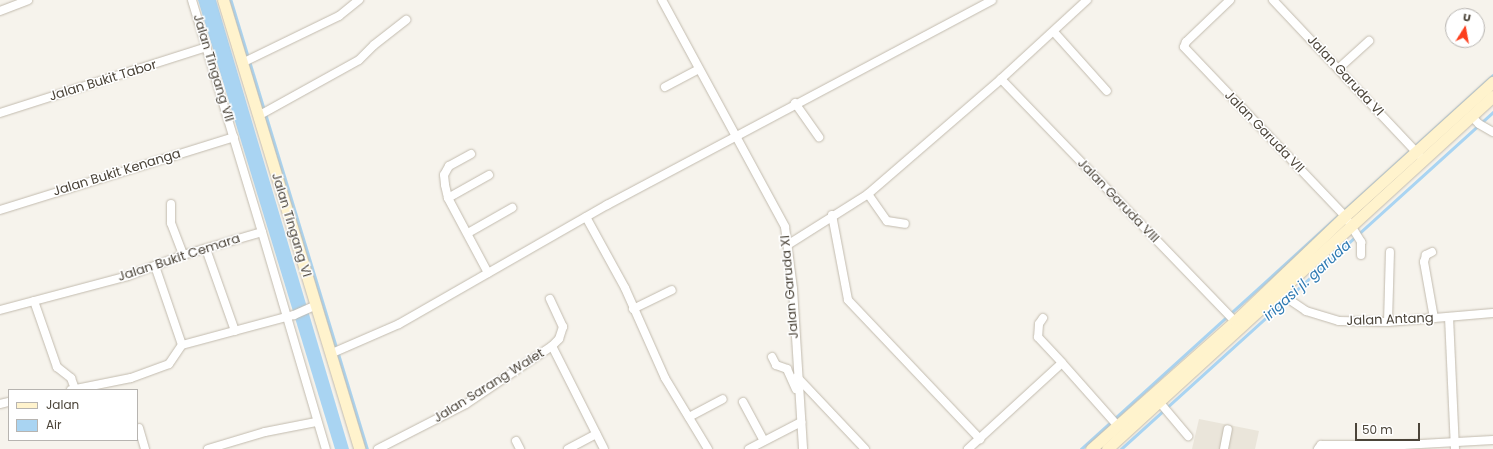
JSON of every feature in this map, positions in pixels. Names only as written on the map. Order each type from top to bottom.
[{"type":"main road","name":"Jalan Tingang VI","points":[[223,0],[258,116],[312,308],[330,354],[359,449]]},
{"type":"main road","points":[[1091,449],[1118,425],[1160,404],[1235,321],[1419,155],[1493,82]]},
{"type":"main road","points":[[1419,155],[1471,116],[1493,96]]},
{"type":"main road","points":[[1107,449],[1160,404],[1280,295],[1348,220]]},
{"type":"street","points":[[0,11],[28,0]]},
{"type":"street","name":"Jalan Tingang VII","points":[[192,0],[234,136]]},
{"type":"street","points":[[242,63],[339,16],[359,0]]},
{"type":"street","name":"Jalan Garuda XI","points":[[662,0],[780,215],[789,244],[803,449]]},
{"type":"street","points":[[330,354],[399,324],[586,217],[795,103],[992,0]]},
{"type":"street","points":[[789,244],[832,215],[868,194],[1001,80],[1087,0]]},
{"type":"street","name":"Jalan Garuda VII","points":[[1230,0],[1186,42],[1184,47],[1348,220],[1358,236],[1361,255]]},
{"type":"street","name":"Jalan Garuda VI","points":[[1273,0],[1419,155]]},
{"type":"street","points":[[258,116],[359,60],[374,45],[406,20]]},
{"type":"street","points":[[1054,32],[1107,91]]},
{"type":"street","points":[[1338,69],[1369,41]]},
{"type":"street","name":"Jalan Bukit Tabor","points":[[0,114],[207,47]]},
{"type":"street","points":[[665,87],[699,69]]},
{"type":"street","name":"Jalan Garuda VIII","points":[[1001,80],[1235,321]]},
{"type":"street","points":[[795,103],[819,137]]},
{"type":"street","points":[[1471,116],[1481,126],[1493,132]]},
{"type":"street","points":[[234,136],[262,232],[291,315],[316,422],[326,449]]},
{"type":"street","name":"Jalan Bukit Kenanga","points":[[0,210],[234,136]]},
{"type":"street","points":[[471,154],[449,166],[444,175],[448,198],[488,273]]},
{"type":"street","points":[[448,198],[489,175]]},
{"type":"street","points":[[868,194],[887,221],[905,224]]},
{"type":"street","points":[[171,204],[171,223],[183,255]]},
{"type":"street","points":[[468,233],[512,208]]},
{"type":"street","points":[[832,215],[848,300],[980,439]]},
{"type":"street","points":[[586,217],[625,288],[632,309],[665,378],[708,449]]},
{"type":"street","name":"Jalan Bukit Cemara","points":[[0,310],[155,266],[183,255],[262,232]]},
{"type":"street","points":[[206,249],[236,331]]},
{"type":"street","points":[[1388,322],[1390,252]]},
{"type":"street","points":[[1432,252],[1425,256],[1424,262],[1434,318]]},
{"type":"street","points":[[155,266],[182,345]]},
{"type":"street","points":[[632,309],[672,290]]},
{"type":"street","name":"Jalan Antang","points":[[1280,295],[1290,303],[1320,318],[1339,321],[1388,322],[1493,313]]},
{"type":"street","name":"Jalan Sarang Walet","points":[[378,449],[466,404],[552,346],[559,339],[563,327],[550,299]]},
{"type":"street","points":[[34,301],[57,367],[71,378],[73,389]]},
{"type":"street","points":[[78,389],[131,378],[169,364],[182,345],[236,331],[312,308]]},
{"type":"street","points":[[1448,317],[1455,446]]},
{"type":"street","points":[[1043,318],[1038,328],[1038,337],[1118,425]]},
{"type":"street","points":[[552,346],[604,449]]},
{"type":"street","points":[[772,357],[776,365],[787,369],[800,397]]},
{"type":"street","points":[[968,449],[1062,363]]},
{"type":"street","points":[[797,377],[865,449]]},
{"type":"street","points":[[689,417],[723,399]]},
{"type":"street","points":[[743,402],[764,441]]},
{"type":"street","points":[[1160,404],[1188,436]]},
{"type":"street","points":[[208,449],[265,432],[316,422]]},
{"type":"street","points":[[749,449],[801,422]]},
{"type":"street","points":[[139,428],[145,449]]},
{"type":"street","points":[[1224,449],[1228,429]]},
{"type":"street","points":[[568,449],[596,434]]},
{"type":"street","points":[[1319,447],[1455,446],[1493,440]]},
{"type":"street","points":[[516,441],[520,449]]},
{"type":"shaded area","points":[[1199,419],[1259,431],[1255,449],[1192,449]]},
{"type":"water","points":[[198,0],[216,0],[349,449],[335,449]]},
{"type":"waterway","points":[[231,0],[367,449]]},
{"type":"waterway","points":[[1081,449],[1493,75]]},
{"type":"waterway","name":"irigasi jl. garuda","points":[[1121,449],[1493,112]]}]
